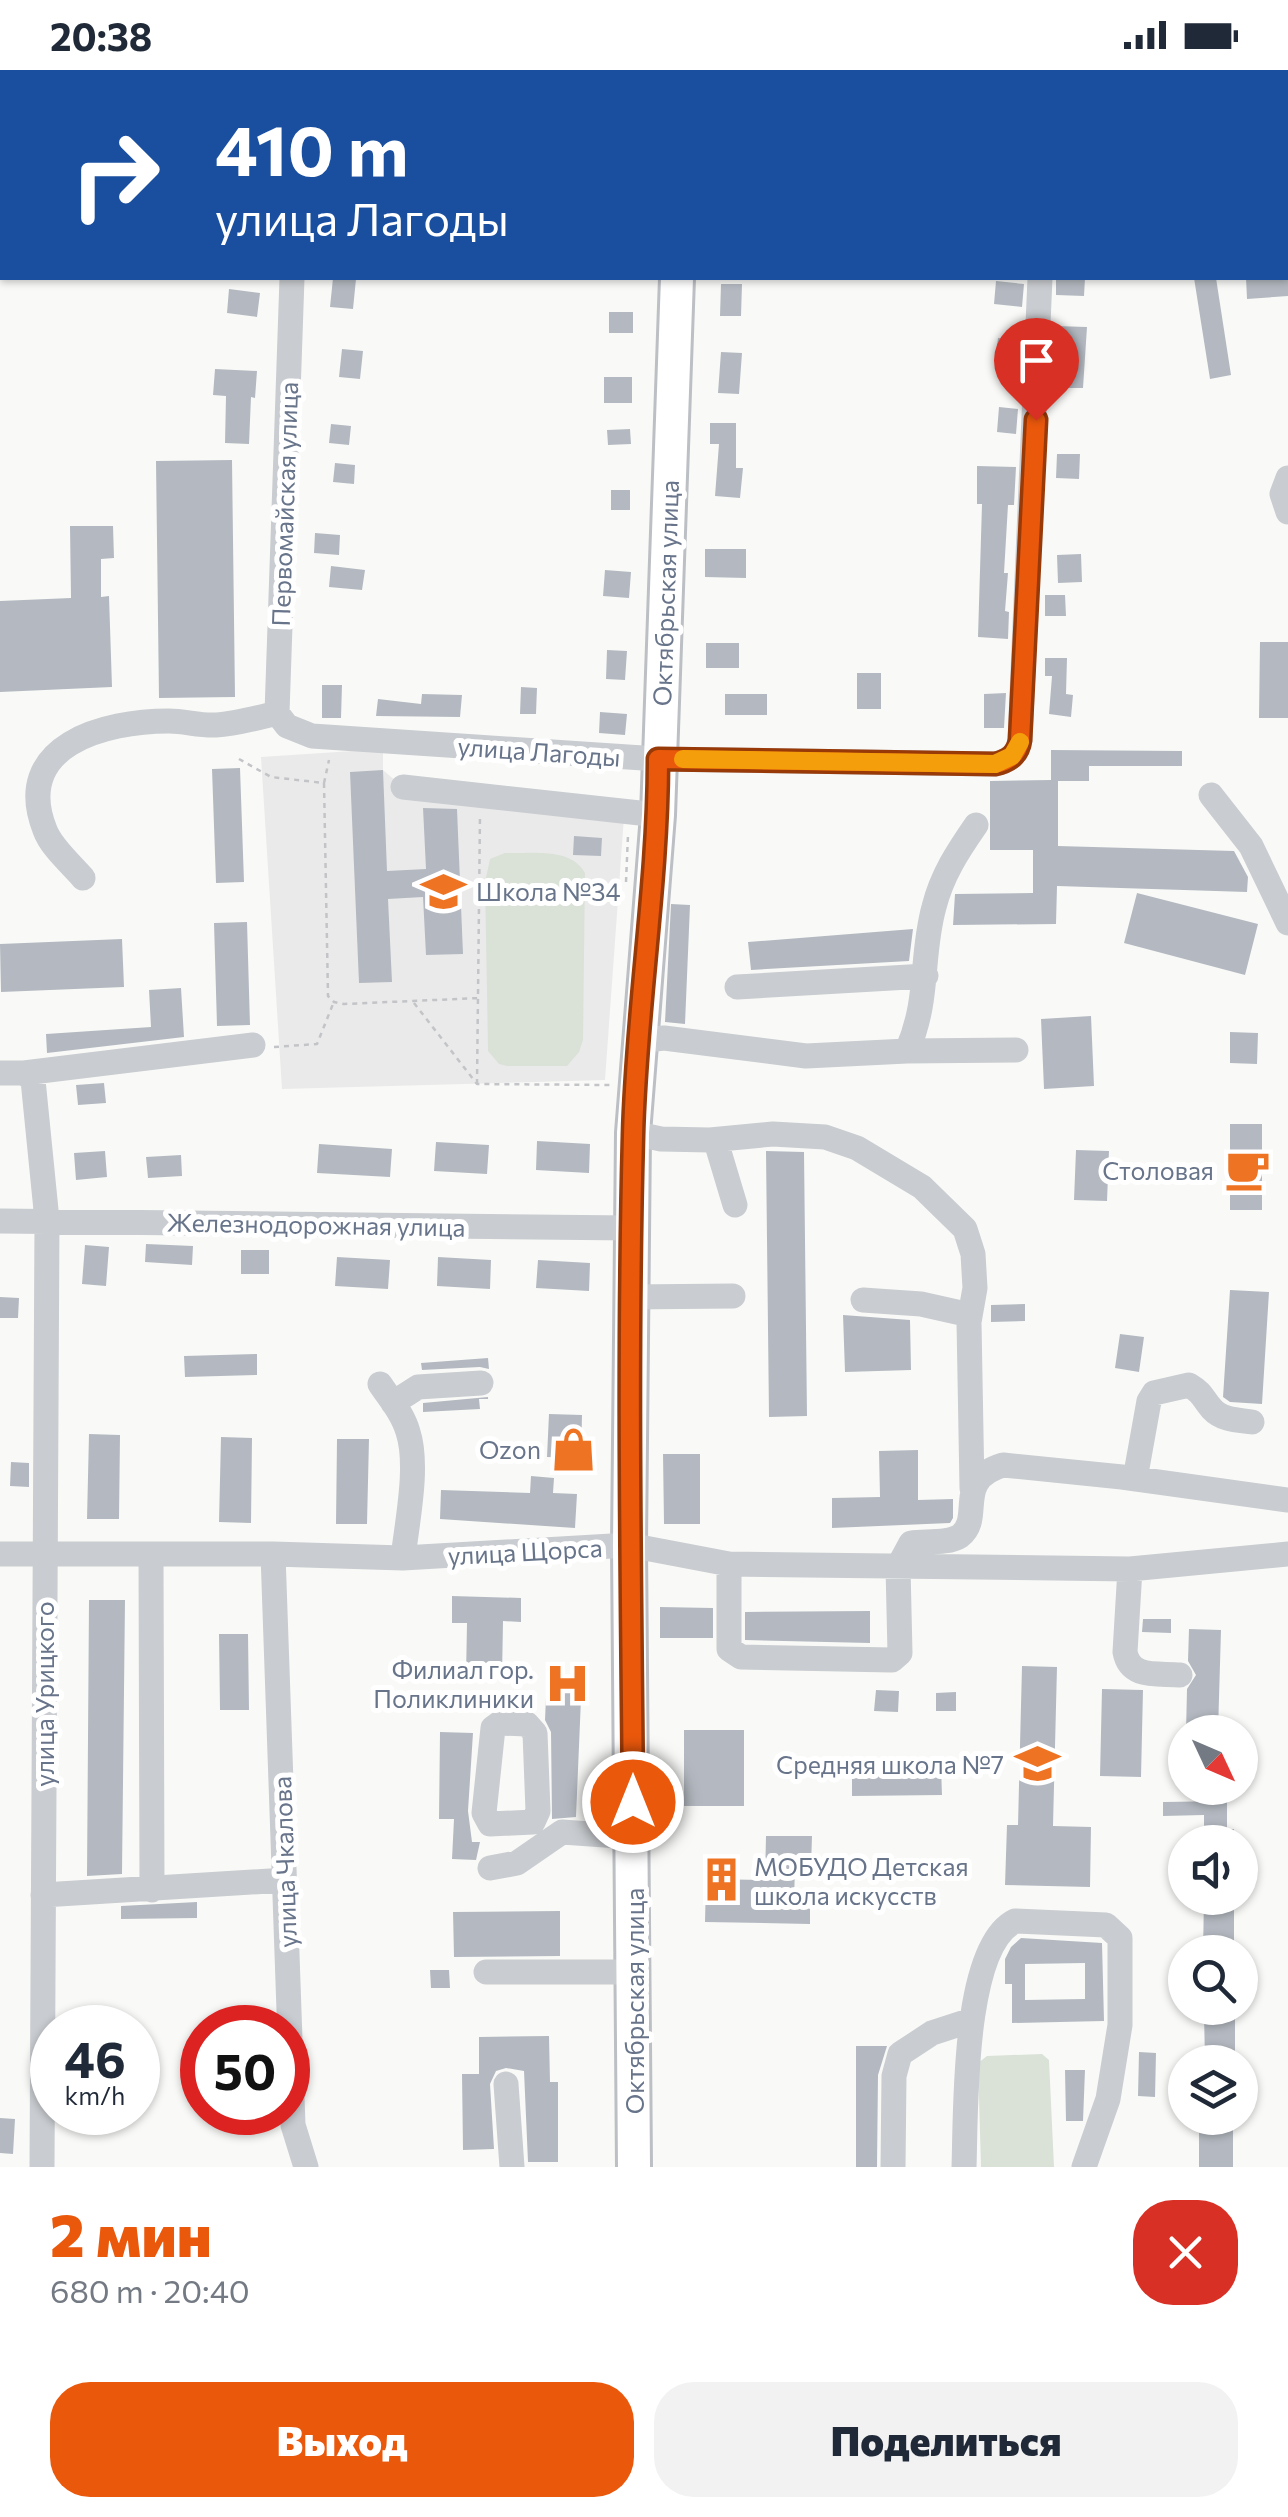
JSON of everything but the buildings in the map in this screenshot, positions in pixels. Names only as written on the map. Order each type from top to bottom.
[{"type":"main road","name":"Октябрьская улица","points":[[634,2167],[629,1544],[633,1133],[658,815],[678,280]]},
{"type":"street","name":"Первомайская улица","points":[[282,720],[292,280]]},
{"type":"street","name":"улица Лагоды","points":[[282,720],[312,736],[658,759],[995,764],[1012,756],[1019,749],[1020,740],[1040,280]]},
{"type":"street","points":[[1288,478],[1282,494],[1288,512]]},
{"type":"street","points":[[83,878],[45,831],[38,792],[40,776],[66,745],[90,733],[118,726],[282,720]]},
{"type":"street","points":[[402,787],[658,815]]},
{"type":"street","points":[[1211,795],[1251,846],[1288,923]]},
{"type":"street","points":[[907,1050],[919,1022],[933,910],[944,874],[976,825]]},
{"type":"street","points":[[737,987],[926,976]]},
{"type":"street","points":[[638,1041],[664,1038],[806,1056],[907,1050],[1016,1050]]},
{"type":"street","points":[[12,1073],[253,1045]]},
{"type":"street","name":"улица Урицкого","points":[[12,1073],[33,1080],[47,1220],[42,2167]]},
{"type":"street","points":[[633,1133],[661,1139],[710,1140],[772,1134],[825,1137],[857,1148],[922,1188],[965,1228],[973,1254],[972,1488],[968,1524],[963,1533],[951,1539],[911,1543],[898,1567],[900,1652],[892,1660],[746,1659],[729,1649],[729,1564]]},
{"type":"street","points":[[710,1140],[720,1151],[734,1205]]},
{"type":"street","name":"Железнодорожная улица","points":[[0,1221],[631,1228]]},
{"type":"street","points":[[630,1297],[733,1296]]},
{"type":"street","points":[[863,1300],[921,1304],[970,1315]]},
{"type":"street","points":[[404,1558],[412,1454],[409,1433],[386,1394],[418,1387],[481,1383]]},
{"type":"street","points":[[1134,1479],[1149,1401],[1154,1393],[1189,1385],[1203,1393],[1212,1410],[1223,1417],[1252,1422]]},
{"type":"street","points":[[972,1488],[988,1470],[1003,1465],[1288,1500]]},
{"type":"street","name":"улица Щорса","points":[[0,1554],[404,1558],[629,1544],[729,1564],[1130,1569],[1288,1554]]},
{"type":"street","points":[[152,1554],[152,1890]]},
{"type":"street","name":"улица Чкалова","points":[[274,1554],[293,2125],[306,2167]]},
{"type":"street","points":[[1130,1569],[1124,1652],[1127,1664],[1136,1672],[1180,1675]]},
{"type":"street","points":[[520,1824],[524,1860]]},
{"type":"street","points":[[490,1868],[524,1860],[562,1832],[633,1836]]},
{"type":"street","points":[[43,1896],[285,1880]]},
{"type":"street","points":[[964,2167],[972,2020],[995,1937],[1015,1922],[1106,1925],[1115,1930],[1122,1946],[1120,2025],[1108,2100],[1084,2167]]},
{"type":"street","points":[[486,1972],[634,1972]]},
{"type":"street","points":[[893,2167],[895,2064],[900,2054],[932,2033],[972,2020]]},
{"type":"street","points":[[506,2084],[512,2167]]},
{"type":"path","points":[[342,759],[328,760],[324,784],[328,996],[334,1002],[480,998]]},
{"type":"path","points":[[239,760],[271,776],[324,784]]},
{"type":"path","points":[[477,1084],[479,826],[483,810]]},
{"type":"path","points":[[412,1000],[477,1084]]},
{"type":"path","points":[[253,1045],[317,1044],[334,1002]]},
{"type":"path","points":[[477,1084],[618,1085]]},
{"type":"shaded area","name":"Школа №34","points":[[383,749],[383,770],[403,787],[624,817],[605,1080],[282,1089],[261,757]]},
{"type":"shaded area","points":[[505,853],[560,856],[579,865],[585,873],[583,1040],[567,1066],[507,1066],[499,1064],[488,1051],[485,882],[490,859]]},
{"type":"shaded area","points":[[1042,2054],[1049,2060],[1054,2167],[981,2167],[978,2063],[987,2056]]},
{"type":"slow traffic","points":[[683,759],[995,764],[1012,756],[1020,742]]},
{"type":"place","name":"Школа №34","points":[[443,891]]},
{"type":"place","name":"Столовая","points":[[1247,1170]]},
{"type":"place","name":"Ozon","points":[[574,1449]]},
{"type":"place","name":"Филиал гор. Поликлиники","points":[[567,1683]]},
{"type":"place","name":"Средняя школа №7","points":[[1037,1764]]},
{"type":"place","name":"МОБУДО Детская школа искусcтв","points":[[721,1880]]},
{"type":"route","points":[[633,1802],[629,1544],[633,1133],[658,815],[658,759],[995,764],[1012,756],[1019,749],[1020,740],[1036,420]]}]
